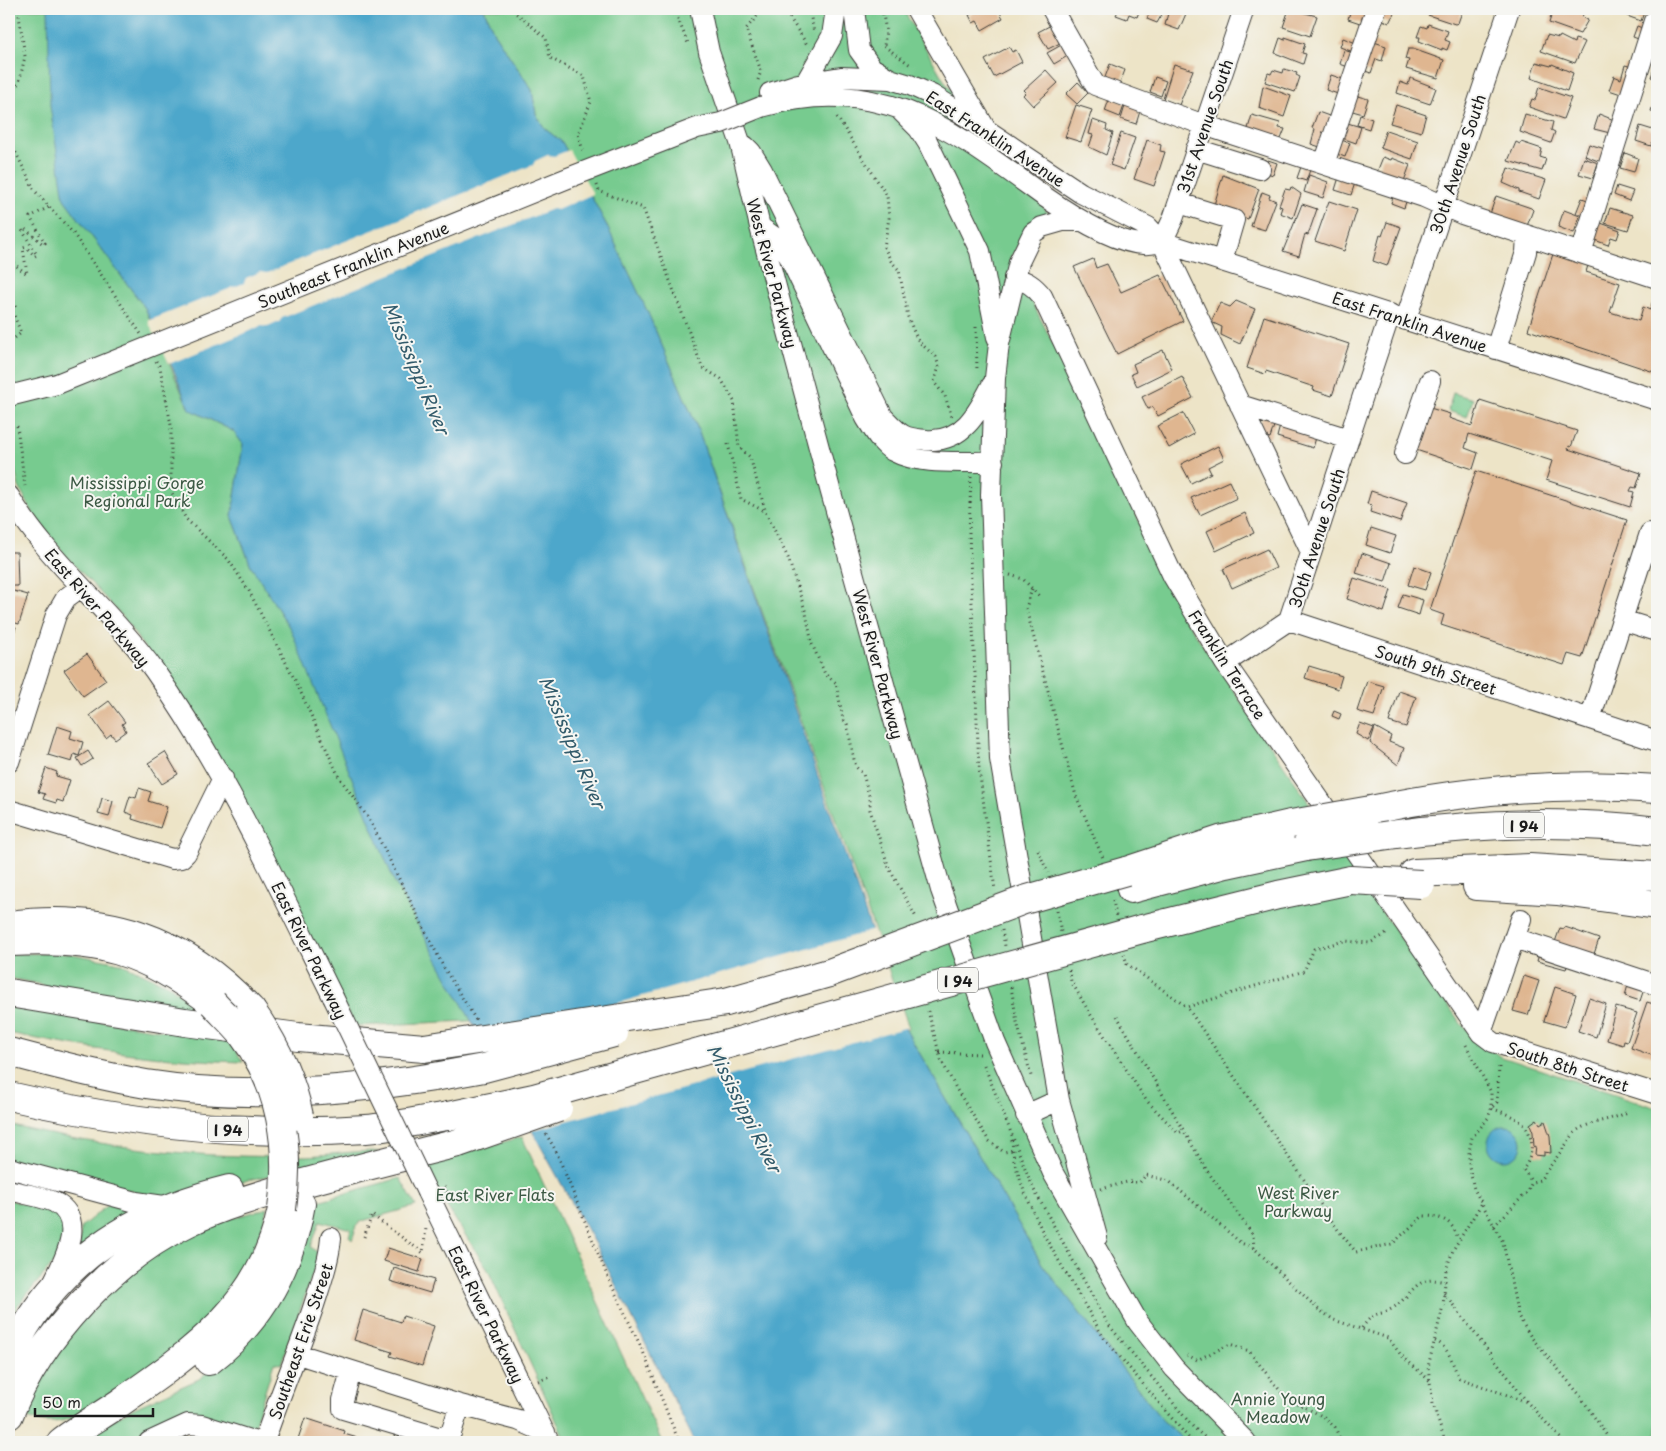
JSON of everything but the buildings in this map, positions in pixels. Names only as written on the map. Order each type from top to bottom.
[{"type":"highway","points":[[1121,875],[1220,840],[1291,824],[1438,797],[1517,788],[1574,786],[1657,789]]},
{"type":"highway","name":"I 94","points":[[9,1052],[91,1073],[147,1084],[199,1090],[251,1092],[350,1089],[434,1077],[521,1059],[829,973],[1121,875],[1226,864],[1306,847],[1389,835],[1538,824],[1600,826],[1657,831]]},
{"type":"highway","points":[[1418,879],[1530,868],[1657,876]]},
{"type":"highway","points":[[1418,879],[1549,891],[1657,905]]},
{"type":"highway","name":"I 94","points":[[9,1096],[142,1122],[258,1131],[297,1132],[366,1128],[448,1116],[534,1098],[1142,929],[1340,882],[1418,879]]},
{"type":"highway","points":[[9,925],[48,921],[88,922],[110,925],[144,935],[176,950],[210,971],[251,1010],[277,1050],[296,1101],[302,1139],[291,1207],[243,1297],[223,1323],[191,1352],[118,1404],[84,1424],[61,1442]]},
{"type":"highway","points":[[9,942],[76,942],[124,952],[169,972],[212,1003],[241,1033],[254,1051],[274,1093],[284,1139],[291,1207]]},
{"type":"highway","points":[[9,993],[185,1022],[298,1037],[424,1048],[726,1002]]},
{"type":"highway","points":[[9,1415],[34,1363],[56,1332],[89,1296],[135,1256],[168,1233],[215,1210],[245,1199],[349,1170],[458,1143],[774,1031]]},
{"type":"highway","points":[[9,1357],[25,1325],[48,1292],[72,1268],[106,1242],[152,1215],[226,1189],[349,1170]]},
{"type":"street","name":"West River Parkway","points":[[690,9],[709,52],[740,142],[760,227],[941,890],[995,1042],[1052,1173],[1138,1322],[1174,1368],[1246,1442]]},
{"type":"street","name":"West River Parkway","points":[[700,9],[709,52]]},
{"type":"street","points":[[806,82],[832,36],[836,9]]},
{"type":"street","points":[[854,9],[859,50],[872,68],[890,79]]},
{"type":"street","points":[[916,9],[986,130]]},
{"type":"street","points":[[1052,9],[1095,85],[1204,125],[1424,196],[1462,214],[1657,278]]},
{"type":"street","name":"31st Avenue South","points":[[1162,242],[1179,203],[1244,9]]},
{"type":"street","points":[[1324,164],[1376,9]]},
{"type":"street","name":"30th Avenue South","points":[[1289,620],[1349,439],[1443,206],[1509,9]]},
{"type":"street","points":[[1581,254],[1654,21]]},
{"type":"street","name":"East Franklin Avenue","points":[[758,96],[806,82],[841,77],[890,79],[932,95],[1081,193],[1148,227],[1162,242]]},
{"type":"street","name":"East Franklin Avenue","points":[[758,96],[797,98],[840,96],[874,100],[898,107],[954,134],[1082,221],[1119,237],[1142,244],[1162,242],[1657,400]]},
{"type":"street","name":"Southeast Franklin Avenue","points":[[9,396],[57,384],[370,256],[697,128],[720,113],[758,96]]},
{"type":"street","name":"West River Parkway","points":[[898,107],[919,129],[928,143],[980,251],[999,344]]},
{"type":"street","points":[[740,142],[751,152],[762,170],[883,417],[904,436],[932,440],[946,438],[956,434],[974,418],[994,378]]},
{"type":"street","points":[[1196,149],[1260,169]]},
{"type":"street","points":[[1179,203],[1234,220],[1222,261]]},
{"type":"street","name":"West River Parkway","points":[[1082,221],[1050,224],[1033,233],[1019,262],[1014,278],[999,344],[994,378],[994,569],[1000,758],[1059,1100],[1102,1257]]},
{"type":"street","points":[[760,227],[777,239],[786,250],[866,418],[892,450],[911,457],[924,459],[993,462]]},
{"type":"street","points":[[1496,349],[1526,252],[1528,236]]},
{"type":"street","points":[[1162,242],[1311,552]]},
{"type":"street","name":"Franklin Terrace","points":[[1014,278],[1026,281],[1034,286],[1042,296],[1174,576],[1225,662],[1474,1040]]},
{"type":"street","points":[[1405,454],[1430,382]]},
{"type":"street","points":[[1240,405],[1349,439]]},
{"type":"street","name":"East River Parkway","points":[[17,492],[26,522],[64,568],[119,626],[153,669],[191,724],[223,778],[333,997],[545,1439]]},
{"type":"street","points":[[1590,719],[1622,620],[1654,536]]},
{"type":"street","points":[[9,762],[56,615],[66,598],[81,587]]},
{"type":"street","points":[[1225,662],[1289,620]]},
{"type":"street","name":"South 9th Street","points":[[1289,620],[1657,741]]},
{"type":"street","points":[[1622,620],[1657,631]]},
{"type":"street","points":[[9,810],[162,857],[181,858],[186,854],[223,778]]},
{"type":"street","points":[[1474,1040],[1521,919]]},
{"type":"street","points":[[1514,938],[1657,985]]},
{"type":"street","name":"South 8th Street","points":[[1474,1040],[1493,1042],[1657,1094]]},
{"type":"street","points":[[1026,1115],[1059,1100]]},
{"type":"street","points":[[9,1168],[136,1202],[171,1207]]},
{"type":"street","points":[[9,1190],[52,1201],[61,1207],[71,1222],[70,1244],[48,1292]]},
{"type":"street","name":"Southeast Erie Street","points":[[264,1442],[298,1354],[330,1253],[330,1238]]},
{"type":"street","points":[[298,1354],[460,1405],[518,1420],[545,1439]]},
{"type":"street","points":[[351,1370],[342,1400],[343,1409],[441,1438],[451,1433],[460,1405]]},
{"type":"street","points":[[149,1442],[188,1424],[202,1425],[256,1442]]},
{"type":"path","points":[[9,103],[20,79],[26,56],[18,9]]},
{"type":"path","points":[[514,9],[516,13],[546,38],[550,58],[584,76],[591,102],[578,134],[580,146]]},
{"type":"path","points":[[758,96],[761,71],[746,29],[763,9]]},
{"type":"path","points":[[784,9],[811,52]]},
{"type":"path","points":[[809,9],[817,39]]},
{"type":"path","points":[[882,9],[886,31],[884,46]]},
{"type":"path","points":[[837,117],[887,196],[889,218],[884,247],[891,261],[899,270],[908,317],[914,332],[919,342],[936,357],[939,367],[934,382],[945,396]]},
{"type":"path","points":[[9,138],[35,191],[73,233],[145,341]]},
{"type":"path","points":[[600,191],[643,208],[702,367],[721,380],[734,401],[740,447],[750,457],[766,512],[788,558],[806,613],[812,644],[825,674],[836,684],[856,767],[863,774],[870,799],[870,810],[889,868],[917,918]]},
{"type":"path","points":[[9,260],[27,274],[23,248],[26,247],[35,256],[37,255],[22,230],[25,229],[43,244],[45,243],[30,217],[49,207]]},
{"type":"path","points":[[9,287],[16,309],[10,309],[21,333],[11,341]]},
{"type":"path","points":[[155,358],[160,367],[171,425],[171,491],[186,519],[228,559],[249,591],[297,684],[339,777],[369,819],[444,968],[480,1026]]},
{"type":"path","points":[[17,426],[17,492]]},
{"type":"path","points":[[728,444],[741,499],[766,512]]},
{"type":"path","points":[[994,569],[1023,579],[1040,598]]},
{"type":"path","points":[[1032,589],[1026,608],[1076,796],[1121,875]]},
{"type":"path","points":[[1038,850],[1051,880]]},
{"type":"path","points":[[1056,908],[1062,935]]},
{"type":"path","points":[[1187,1007],[1304,971],[1314,949],[1344,941],[1370,943],[1386,934]]},
{"type":"path","points":[[1067,963],[1071,981],[1146,1100],[1178,1133],[1184,1131]]},
{"type":"path","points":[[1127,964],[1187,1007],[1338,1230],[1356,1252],[1392,1244],[1423,1216],[1436,1216],[1450,1223],[1458,1239]]},
{"type":"path","points":[[1117,1016],[1206,1169],[1253,1235],[1254,1248]]},
{"type":"path","points":[[930,1021],[939,1052],[957,1090],[989,1141],[1004,1152],[1013,1150]]},
{"type":"path","points":[[1474,1040],[1491,1092],[1491,1108],[1488,1118],[1472,1138],[1469,1151],[1474,1189],[1503,1242],[1518,1316],[1531,1337],[1579,1394],[1612,1442]]},
{"type":"path","points":[[939,1052],[980,1054]]},
{"type":"path","points":[[1491,1108],[1497,1102],[1499,1067]]},
{"type":"path","points":[[1491,1108],[1523,1123],[1529,1134],[1530,1155],[1522,1169],[1532,1182]]},
{"type":"path","points":[[1532,1182],[1540,1180],[1576,1131],[1584,1125],[1622,1116],[1629,1111]]},
{"type":"path","points":[[541,1126],[563,1168],[609,1280],[642,1349],[679,1442]]},
{"type":"path","points":[[1012,1137],[1014,1161],[1024,1191],[1045,1237],[1104,1338],[1192,1442]]},
{"type":"path","points":[[1086,1193],[1127,1182],[1140,1182],[1146,1175],[1169,1180],[1241,1243],[1254,1248],[1318,1309],[1334,1320],[1388,1338],[1401,1355],[1430,1381]]},
{"type":"path","points":[[1494,1226],[1528,1191],[1532,1182]]},
{"type":"path","points":[[1446,1442],[1432,1404],[1428,1367],[1444,1306],[1446,1270],[1458,1239],[1482,1203]]},
{"type":"path","points":[[364,1238],[372,1214],[423,1253],[427,1227]]},
{"type":"path","points":[[1362,1328],[1371,1315],[1393,1308],[1417,1285],[1432,1278],[1445,1282]]},
{"type":"path","points":[[1444,1293],[1528,1403],[1564,1442]]},
{"type":"path","points":[[1435,1340],[1441,1344],[1451,1357],[1459,1378],[1528,1403]]},
{"type":"path","points":[[1184,1354],[1197,1360],[1230,1344],[1249,1351],[1285,1397],[1324,1416],[1334,1427],[1341,1442]]},
{"type":"path","points":[[535,1382],[549,1377]]},
{"type":"green space","name":"Mississippi Gorge Regional Park","points":[[9,9],[63,9],[64,199],[145,308],[189,409],[233,431],[243,444],[232,516],[251,566],[291,630],[490,1020],[355,1026],[188,710],[122,616],[66,556],[34,515],[19,487],[9,446]]},
{"type":"green space","name":"West River Parkway","points":[[484,9],[903,9],[945,82],[1048,213],[1036,223],[1010,258],[1090,417],[1186,620],[1383,913],[1462,1025],[1499,1056],[1657,1108],[1657,1442],[1186,1442],[1162,1420],[1042,1264],[906,1030],[909,1028],[697,427],[648,313],[606,224],[562,142],[545,129],[536,114],[532,90],[494,33]]},
{"type":"green space","points":[[1453,393],[1473,399],[1467,417],[1448,411]]},
{"type":"green space","points":[[67,953],[120,963],[170,986],[209,1017],[58,991],[35,983],[9,978],[9,954]]},
{"type":"green space","points":[[9,1007],[230,1041],[243,1062],[125,1053],[9,1033]]},
{"type":"green space","points":[[9,1125],[118,1146],[192,1154],[311,1156],[366,1151],[379,1152],[235,1183],[172,1201],[9,1160]]},
{"type":"green space","name":"East River Flats","points":[[522,1137],[662,1442],[566,1442],[488,1270],[420,1165]]},
{"type":"green space","points":[[400,1178],[416,1206],[362,1221],[357,1225],[352,1240],[349,1237],[351,1229],[320,1221],[311,1247],[317,1252],[317,1261],[281,1364],[274,1363],[252,1433],[187,1416],[132,1442],[73,1442],[132,1409],[199,1379],[219,1363],[311,1203]]},
{"type":"green space","points":[[9,1200],[56,1214],[66,1229],[57,1259],[18,1305],[9,1320]]},
{"type":"green space","points":[[109,1204],[149,1215],[79,1253],[81,1227]]},
{"type":"green space","points":[[268,1208],[257,1241],[235,1287],[215,1315],[194,1338],[102,1404],[86,1412],[70,1419],[54,1422],[38,1421],[25,1416],[22,1412],[70,1331],[148,1257],[215,1223]]},
{"type":"water","name":"Mississippi River","points":[[48,9],[484,9],[494,33],[532,90],[536,114],[545,129],[562,142],[606,224],[648,313],[697,427],[906,1030],[1042,1264],[1162,1420],[1186,1442],[695,1442],[598,1250],[395,883],[291,630],[251,566],[232,516],[243,444],[233,431],[189,409],[175,373],[145,308],[64,199],[50,106]]},
{"type":"water","points":[[1505,1126],[1517,1131],[1522,1143],[1517,1155],[1505,1160],[1493,1155],[1488,1143],[1493,1131]]},
{"type":"pier","points":[[569,150],[593,194],[557,210],[552,209],[282,318],[279,322],[268,327],[262,326],[169,364],[148,321],[244,283],[246,278],[260,272],[267,273],[533,165],[535,161],[548,155],[554,156]]},
{"type":"pier","points":[[874,930],[908,1027],[530,1131],[476,1035],[534,1027]]},
{"type":"park label","name":"Annie Young Meadow","points":[[1278,1407]]}]
